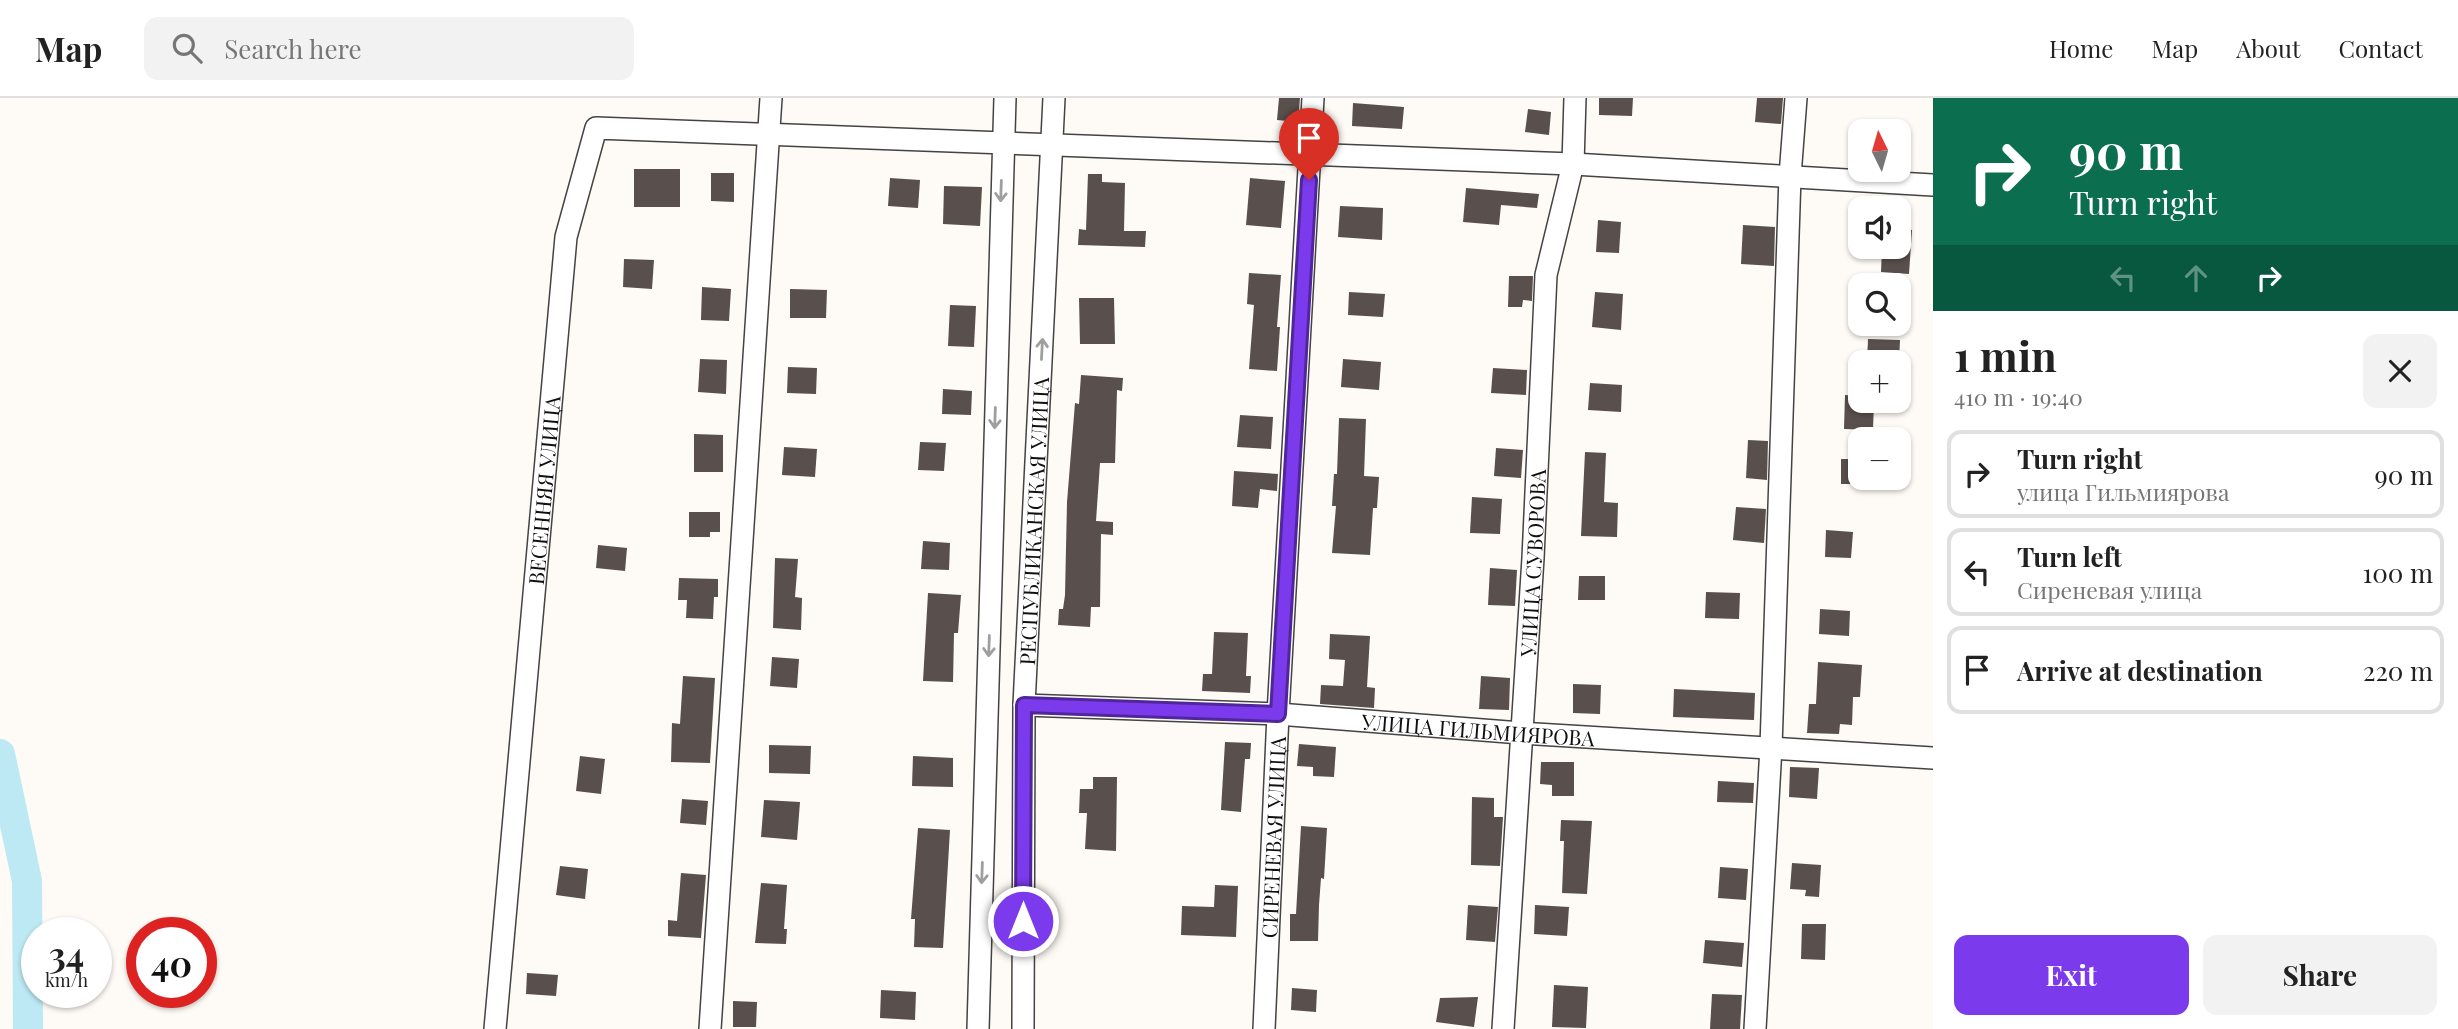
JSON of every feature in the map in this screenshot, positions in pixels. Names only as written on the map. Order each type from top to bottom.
[{"type":"street","points":[[710,1029],[771,98]]},
{"type":"street","name":"РЕСПУБЛИКАНСКАЯ УЛИЦА","points":[[978,1029],[1005,98]]},
{"type":"street","name":"РЕСПУБЛИКАНСКАЯ УЛИЦА","points":[[1023,1029],[1024,705],[1054,98]]},
{"type":"street","name":"СИРЕНЕВАЯ УЛИЦА","points":[[1264,1029],[1278,714],[1313,98]]},
{"type":"street","name":"УЛИЦА СУВОРОВА","points":[[1503,1029],[1533,558],[1546,275],[1573,164],[1575,98]]},
{"type":"street","points":[[1755,1029],[1772,747],[1790,176],[1796,98]]},
{"type":"street","name":"ВЕСЕННЯЯ УЛИЦА","points":[[495,1029],[566,237],[596,128],[1573,164],[1933,185]]},
{"type":"street","name":"УЛИЦА ГИЛЬМИЯРОВА","points":[[1024,705],[1278,714],[1521,733],[1933,758]]},
{"type":"building","points":[[1279,98],[1300,98],[1298,122],[1277,120]]},
{"type":"building","points":[[1599,98],[1633,98],[1632,116],[1599,115]]},
{"type":"building","points":[[1757,98],[1783,98],[1781,124],[1755,122]]},
{"type":"building","points":[[1353,103],[1404,107],[1402,129],[1352,126]]},
{"type":"building","points":[[1528,109],[1551,112],[1549,135],[1525,132]]},
{"type":"building","points":[[634,169],[680,169],[680,207],[634,207]]},
{"type":"building","points":[[711,173],[734,173],[734,202],[711,201]]},
{"type":"building","points":[[1088,174],[1102,174],[1102,182],[1125,183],[1124,231],[1146,231],[1145,247],[1078,245],[1079,229],[1086,230]]},
{"type":"building","points":[[890,178],[920,180],[918,208],[888,206]]},
{"type":"building","points":[[1250,178],[1285,181],[1281,228],[1246,225]]},
{"type":"building","points":[[944,186],[982,187],[980,226],[943,224]]},
{"type":"building","points":[[1466,188],[1539,194],[1537,208],[1501,205],[1499,225],[1463,222]]},
{"type":"building","points":[[1340,206],[1383,208],[1382,240],[1338,237]]},
{"type":"building","points":[[1598,220],[1621,222],[1619,253],[1596,252]]},
{"type":"building","points":[[1743,225],[1775,227],[1774,266],[1741,264]]},
{"type":"building","points":[[624,259],[654,260],[652,289],[623,287]]},
{"type":"building","points":[[1882,259],[1910,259],[1909,273],[1881,272]]},
{"type":"building","points":[[1249,273],[1281,275],[1277,371],[1249,369],[1254,305],[1247,304]]},
{"type":"building","points":[[1509,276],[1533,276],[1532,301],[1523,300],[1522,307],[1508,307]]},
{"type":"building","points":[[702,287],[731,289],[729,321],[701,320]]},
{"type":"building","points":[[790,289],[827,290],[826,318],[790,318]]},
{"type":"building","points":[[1349,292],[1385,294],[1383,317],[1348,315]]},
{"type":"building","points":[[1595,292],[1623,294],[1621,330],[1592,327]]},
{"type":"building","points":[[1079,298],[1114,298],[1115,344],[1080,344]]},
{"type":"building","points":[[950,305],[976,306],[974,347],[948,346]]},
{"type":"building","points":[[1868,339],[1900,340],[1900,350],[1868,350]]},
{"type":"building","points":[[700,359],[727,360],[726,394],[698,392]]},
{"type":"building","points":[[1343,359],[1381,362],[1379,390],[1341,387]]},
{"type":"building","points":[[788,367],[817,368],[816,394],[787,393]]},
{"type":"building","points":[[1493,368],[1527,370],[1526,395],[1491,393]]},
{"type":"building","points":[[1081,375],[1123,378],[1122,391],[1117,390],[1115,463],[1100,463],[1096,521],[1113,522],[1113,535],[1101,534],[1100,607],[1091,607],[1090,627],[1058,625],[1059,609],[1063,609],[1065,595],[1067,502],[1075,403],[1079,404]]},
{"type":"building","points":[[1590,383],[1622,385],[1621,412],[1588,410]]},
{"type":"building","points":[[943,389],[972,391],[971,415],[942,414]]},
{"type":"building","points":[[1845,395],[1848,395],[1848,413],[1874,413],[1873,427],[1844,429]]},
{"type":"building","points":[[1240,415],[1273,417],[1271,449],[1237,447]]},
{"type":"building","points":[[1339,418],[1366,419],[1364,476],[1379,477],[1377,508],[1373,508],[1370,555],[1332,553],[1336,506],[1332,506],[1334,474],[1337,474]]},
{"type":"building","points":[[694,434],[723,435],[723,472],[694,472]]},
{"type":"building","points":[[1748,440],[1768,441],[1767,480],[1746,478]]},
{"type":"building","points":[[920,442],[946,443],[944,471],[918,470]]},
{"type":"building","points":[[784,447],[817,449],[815,477],[782,475]]},
{"type":"building","points":[[1496,448],[1523,450],[1521,478],[1494,476]]},
{"type":"building","points":[[1585,452],[1606,453],[1604,502],[1618,503],[1617,537],[1581,536]]},
{"type":"building","points":[[1841,459],[1848,459],[1848,484],[1841,484]]},
{"type":"building","points":[[1234,471],[1278,474],[1277,491],[1260,489],[1258,508],[1232,506]]},
{"type":"building","points":[[1472,497],[1502,499],[1500,534],[1470,533]]},
{"type":"building","points":[[1736,507],[1766,509],[1764,543],[1733,540]]},
{"type":"building","points":[[689,512],[720,512],[720,532],[710,532],[710,537],[689,537]]},
{"type":"building","points":[[1826,530],[1853,532],[1851,558],[1825,557]]},
{"type":"building","points":[[923,541],[950,543],[949,570],[921,569]]},
{"type":"building","points":[[598,545],[627,548],[625,571],[596,568]]},
{"type":"building","points":[[775,558],[798,559],[795,597],[802,598],[801,630],[773,628]]},
{"type":"building","points":[[1490,568],[1517,570],[1515,606],[1488,605]]},
{"type":"building","points":[[1579,576],[1605,576],[1605,600],[1578,600]]},
{"type":"building","points":[[679,578],[718,579],[718,597],[714,597],[713,619],[686,618],[687,600],[678,600]]},
{"type":"building","points":[[1706,592],[1740,593],[1739,619],[1705,618]]},
{"type":"building","points":[[928,593],[961,595],[958,633],[954,633],[953,682],[923,681]]},
{"type":"building","points":[[1820,609],[1850,611],[1849,636],[1819,634]]},
{"type":"building","points":[[1214,632],[1248,633],[1246,676],[1251,676],[1250,693],[1202,691],[1203,674],[1212,674]]},
{"type":"building","points":[[1330,634],[1370,636],[1367,687],[1375,688],[1374,708],[1320,704],[1321,685],[1343,686],[1345,660],[1329,659]]},
{"type":"building","points":[[772,657],[799,659],[797,688],[770,686]]},
{"type":"building","points":[[1818,662],[1862,665],[1860,697],[1853,697],[1852,725],[1840,724],[1839,734],[1807,733],[1809,704],[1816,704]]},
{"type":"building","points":[[683,676],[715,678],[710,763],[671,762],[672,723],[680,724]]},
{"type":"building","points":[[1481,676],[1510,678],[1509,710],[1479,709]]},
{"type":"building","points":[[1573,684],[1601,685],[1600,714],[1573,713]]},
{"type":"building","points":[[1674,689],[1755,693],[1754,720],[1673,717]]},
{"type":"building","points":[[1225,742],[1251,743],[1250,759],[1245,759],[1241,812],[1221,810]]},
{"type":"building","points":[[1299,744],[1336,747],[1334,777],[1313,776],[1313,767],[1297,766]]},
{"type":"building","points":[[769,745],[811,746],[810,774],[769,773]]},
{"type":"building","points":[[580,756],[605,759],[601,794],[576,791]]},
{"type":"building","points":[[913,756],[953,758],[953,787],[912,786]]},
{"type":"building","points":[[1541,762],[1574,762],[1574,796],[1552,796],[1552,785],[1540,784]]},
{"type":"building","points":[[1790,767],[1819,768],[1817,799],[1789,797]]},
{"type":"building","points":[[1093,777],[1117,777],[1116,851],[1085,849],[1087,813],[1079,813],[1080,789],[1093,789]]},
{"type":"building","points":[[1718,781],[1754,783],[1753,803],[1717,802]]},
{"type":"building","points":[[1472,797],[1494,798],[1494,817],[1503,817],[1500,866],[1471,865]]},
{"type":"building","points":[[682,799],[708,801],[706,825],[680,823]]},
{"type":"building","points":[[764,800],[800,802],[797,840],[761,837]]},
{"type":"building","points":[[1561,820],[1592,821],[1587,894],[1562,893],[1564,841],[1560,841]]},
{"type":"building","points":[[1301,826],[1327,828],[1318,941],[1290,941],[1290,914],[1296,914]]},
{"type":"building","points":[[918,828],[950,830],[943,948],[914,947],[915,919],[911,919]]},
{"type":"building","points":[[1792,863],[1821,865],[1819,897],[1805,896],[1806,890],[1790,889]]},
{"type":"building","points":[[560,866],[588,869],[585,899],[556,895]]},
{"type":"building","points":[[1720,867],[1748,869],[1746,900],[1718,898]]},
{"type":"building","points":[[681,873],[706,875],[701,938],[668,936],[668,920],[677,921]]},
{"type":"building","points":[[761,883],[787,885],[784,929],[787,929],[786,944],[755,943]]},
{"type":"building","points":[[1215,885],[1238,886],[1236,937],[1181,935],[1182,906],[1214,907]]},
{"type":"building","points":[[1468,905],[1498,907],[1495,942],[1466,940]]},
{"type":"building","points":[[1535,905],[1569,907],[1567,936],[1534,934]]},
{"type":"building","points":[[1802,924],[1826,924],[1825,960],[1801,959]]},
{"type":"building","points":[[1705,940],[1744,943],[1742,967],[1703,963]]},
{"type":"building","points":[[527,973],[558,975],[556,996],[526,994]]},
{"type":"building","points":[[1554,985],[1588,987],[1586,1028],[1552,1027]]},
{"type":"building","points":[[1292,988],[1317,990],[1316,1012],[1291,1010]]},
{"type":"building","points":[[881,990],[916,992],[915,1020],[880,1018]]},
{"type":"building","points":[[1712,994],[1742,995],[1740,1029],[1710,1029]]},
{"type":"building","points":[[1478,997],[1474,1027],[1436,1022],[1440,998]]},
{"type":"building","points":[[733,1001],[757,1002],[756,1027],[733,1027]]},
{"type":"waterway","points":[[0,754],[27,881],[28,1029]]},
{"type":"route","points":[[1023,921],[1024,705],[1278,714],[1309,180]]}]
